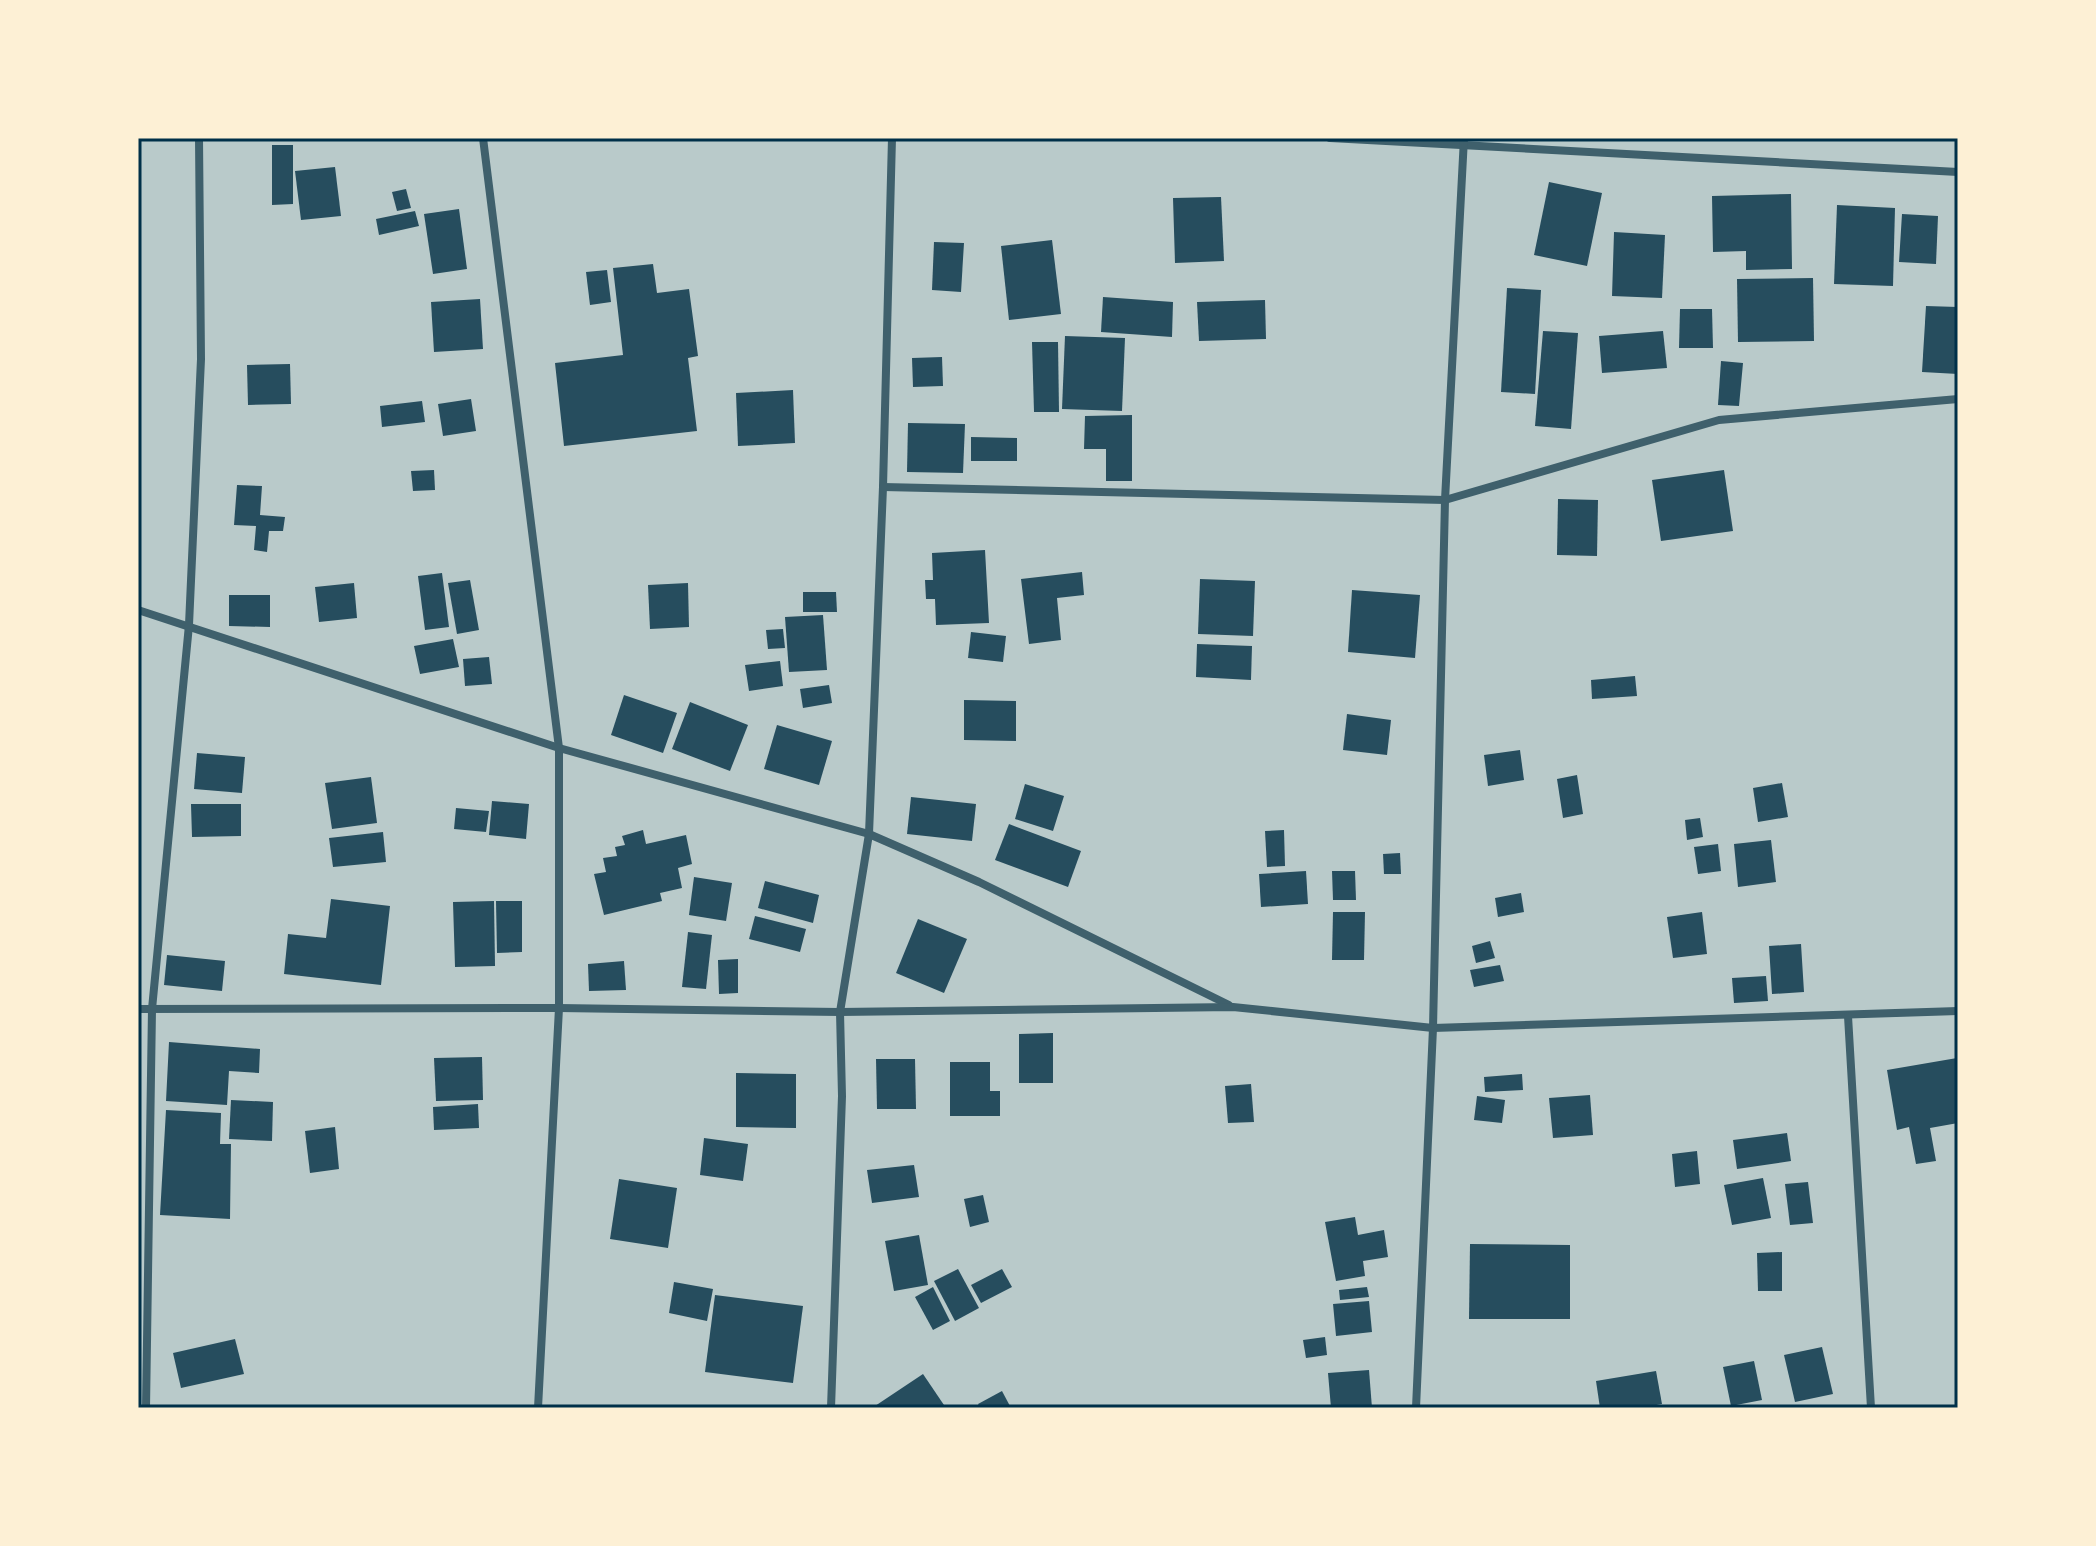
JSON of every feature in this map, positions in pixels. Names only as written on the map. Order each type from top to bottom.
[{"type":"street","points":[[146,1408],[152,1009],[189,625],[201,359],[199,138]]},
{"type":"street","points":[[483,138],[559,748],[559,1008],[538,1408]]},
{"type":"street","points":[[831,1408],[842,1096],[840,1012],[869,834],[883,487],[892,138]]},
{"type":"street","points":[[1330,138],[1464,142],[1958,172]]},
{"type":"street","points":[[1416,1408],[1433,1028],[1445,500],[1464,142]]},
{"type":"street","points":[[883,487],[1445,500],[1719,420],[1958,399]]},
{"type":"street","points":[[138,610],[559,748],[869,834],[979,882],[1233,1007]]},
{"type":"street","points":[[138,1009],[559,1008],[840,1012],[1233,1007],[1433,1028],[1958,1011]]},
{"type":"street","points":[[1848,1016],[1871,1408]]},
{"type":"shaded area","points":[[138,138],[1958,138],[1958,1408],[138,1408]]},
{"type":"building","points":[[272,145],[293,145],[293,204],[272,205]]},
{"type":"building","points":[[335,167],[341,216],[301,220],[295,171]]},
{"type":"building","points":[[1549,182],[1602,193],[1587,266],[1534,255]]},
{"type":"building","points":[[406,189],[411,208],[397,211],[392,192]]},
{"type":"building","points":[[1791,194],[1792,269],[1746,270],[1746,251],[1713,252],[1712,196]]},
{"type":"building","points":[[1221,197],[1224,261],[1175,263],[1173,198]]},
{"type":"building","points":[[1837,205],[1895,208],[1893,286],[1834,284]]},
{"type":"building","points":[[459,209],[467,269],[433,274],[424,214]]},
{"type":"building","points":[[415,211],[419,226],[379,235],[376,219]]},
{"type":"building","points":[[1902,214],[1938,216],[1936,264],[1899,262]]},
{"type":"building","points":[[1614,232],[1665,235],[1662,298],[1612,296]]},
{"type":"building","points":[[1052,240],[1061,314],[1009,320],[1001,246]]},
{"type":"building","points":[[934,242],[964,243],[961,292],[932,290]]},
{"type":"building","points":[[653,264],[657,293],[689,289],[698,356],[688,358],[697,431],[564,446],[555,363],[623,355],[613,268]]},
{"type":"building","points":[[607,270],[611,302],[590,305],[586,272]]},
{"type":"building","points":[[1813,278],[1814,341],[1738,342],[1737,279]]},
{"type":"building","points":[[1507,288],[1541,290],[1535,394],[1501,392]]},
{"type":"building","points":[[1103,297],[1173,302],[1172,337],[1101,332]]},
{"type":"building","points":[[480,299],[483,349],[434,352],[431,302]]},
{"type":"building","points":[[1265,300],[1266,339],[1199,341],[1197,302]]},
{"type":"building","points":[[1926,306],[1958,307],[1958,374],[1922,372]]},
{"type":"building","points":[[1680,309],[1712,309],[1713,348],[1679,348]]},
{"type":"building","points":[[1543,331],[1578,333],[1571,429],[1535,426]]},
{"type":"building","points":[[1663,331],[1667,368],[1602,373],[1599,336]]},
{"type":"building","points":[[1065,336],[1125,338],[1122,411],[1062,409]]},
{"type":"building","points":[[1032,342],[1058,342],[1059,412],[1034,412]]},
{"type":"building","points":[[942,357],[943,386],[913,387],[912,358]]},
{"type":"building","points":[[1721,361],[1743,363],[1739,406],[1718,405]]},
{"type":"building","points":[[290,364],[291,404],[248,405],[247,365]]},
{"type":"building","points":[[793,390],[795,443],[738,446],[736,393]]},
{"type":"building","points":[[471,399],[476,431],[443,436],[438,404]]},
{"type":"building","points":[[422,401],[425,422],[382,427],[380,406]]},
{"type":"building","points":[[1132,415],[1132,481],[1106,481],[1106,449],[1084,449],[1085,416]]},
{"type":"building","points":[[908,423],[965,424],[963,473],[907,472]]},
{"type":"building","points":[[971,437],[1017,438],[1017,461],[971,461]]},
{"type":"building","points":[[434,470],[435,490],[413,491],[411,471]]},
{"type":"building","points":[[1724,470],[1733,531],[1661,541],[1652,480]]},
{"type":"building","points":[[237,485],[262,486],[260,515],[285,517],[283,531],[269,531],[267,552],[254,550],[256,526],[234,525]]},
{"type":"building","points":[[1558,499],[1598,500],[1597,556],[1557,555]]},
{"type":"building","points":[[985,550],[989,623],[936,625],[935,599],[926,599],[925,580],[933,580],[932,553]]},
{"type":"building","points":[[1082,572],[1084,595],[1057,598],[1061,640],[1029,644],[1021,579]]},
{"type":"building","points":[[442,573],[449,627],[425,630],[418,576]]},
{"type":"building","points":[[1200,579],[1255,581],[1253,636],[1198,634]]},
{"type":"building","points":[[470,580],[479,630],[457,634],[448,583]]},
{"type":"building","points":[[354,583],[357,618],[319,622],[315,587]]},
{"type":"building","points":[[688,583],[689,627],[650,629],[648,585]]},
{"type":"building","points":[[1352,590],[1420,595],[1415,658],[1348,652]]},
{"type":"building","points":[[803,592],[836,592],[837,612],[803,612]]},
{"type":"building","points":[[229,595],[270,595],[270,627],[229,626]]},
{"type":"building","points":[[823,615],[827,670],[789,672],[785,617]]},
{"type":"building","points":[[783,629],[785,648],[768,649],[766,630]]},
{"type":"building","points":[[971,632],[1006,636],[1003,662],[968,658]]},
{"type":"building","points":[[453,639],[459,667],[420,674],[414,646]]},
{"type":"building","points":[[1197,644],[1252,646],[1251,680],[1196,677]]},
{"type":"building","points":[[489,657],[492,684],[465,686],[463,659]]},
{"type":"building","points":[[780,661],[783,686],[749,691],[745,665]]},
{"type":"building","points":[[1635,676],[1637,696],[1592,699],[1591,680]]},
{"type":"building","points":[[829,685],[832,703],[803,708],[800,689]]},
{"type":"building","points":[[624,695],[677,713],[663,753],[611,735]]},
{"type":"building","points":[[964,700],[1016,701],[1016,741],[964,740]]},
{"type":"building","points":[[690,702],[748,725],[730,771],[672,749]]},
{"type":"building","points":[[1347,714],[1391,720],[1387,755],[1343,750]]},
{"type":"building","points":[[777,725],[832,741],[819,785],[764,769]]},
{"type":"building","points":[[1520,750],[1524,780],[1488,786],[1484,755]]},
{"type":"building","points":[[197,753],[245,757],[242,793],[194,789]]},
{"type":"building","points":[[1577,775],[1583,814],[1563,818],[1557,779]]},
{"type":"building","points":[[371,777],[377,823],[332,829],[325,783]]},
{"type":"building","points":[[1782,783],[1788,817],[1758,822],[1753,788]]},
{"type":"building","points":[[1025,784],[1064,796],[1053,831],[1015,819]]},
{"type":"building","points":[[911,797],[976,804],[972,841],[907,834]]},
{"type":"building","points":[[492,801],[529,804],[526,839],[489,835]]},
{"type":"building","points":[[191,804],[241,804],[241,836],[192,837]]},
{"type":"building","points":[[456,808],[489,811],[486,832],[454,829]]},
{"type":"building","points":[[1700,818],[1703,837],[1687,840],[1685,820]]},
{"type":"building","points":[[1009,824],[1081,851],[1068,887],[995,860]]},
{"type":"building","points":[[643,830],[646,844],[686,835],[692,864],[678,868],[682,888],[660,893],[662,901],[604,915],[594,874],[606,872],[603,858],[617,856],[615,847],[625,845],[622,836]]},
{"type":"building","points":[[1284,830],[1285,866],[1267,867],[1265,831]]},
{"type":"building","points":[[383,832],[386,862],[333,867],[329,838]]},
{"type":"building","points":[[1771,840],[1776,882],[1738,887],[1734,844]]},
{"type":"building","points":[[1718,844],[1721,871],[1698,874],[1694,847]]},
{"type":"building","points":[[1400,853],[1401,874],[1384,874],[1383,854]]},
{"type":"building","points":[[1306,871],[1308,904],[1261,907],[1259,874]]},
{"type":"building","points":[[1332,871],[1355,871],[1356,900],[1333,900]]},
{"type":"building","points":[[694,877],[732,883],[726,921],[689,915]]},
{"type":"building","points":[[765,881],[819,895],[813,923],[758,908]]},
{"type":"building","points":[[1521,893],[1524,912],[1498,917],[1495,898]]},
{"type":"building","points":[[331,899],[390,906],[381,985],[284,974],[288,934],[326,938]]},
{"type":"building","points":[[494,901],[495,966],[455,967],[453,902]]},
{"type":"building","points":[[496,901],[522,901],[522,952],[497,953]]},
{"type":"building","points":[[1333,912],[1365,912],[1364,960],[1332,960]]},
{"type":"building","points":[[1702,912],[1707,954],[1673,958],[1667,917]]},
{"type":"building","points":[[755,916],[806,929],[800,952],[749,939]]},
{"type":"building","points":[[918,919],[967,939],[944,993],[896,973]]},
{"type":"building","points":[[688,932],[712,935],[706,989],[682,987]]},
{"type":"building","points":[[1490,941],[1495,958],[1476,963],[1472,946]]},
{"type":"building","points":[[1801,944],[1804,992],[1772,994],[1769,946]]},
{"type":"building","points":[[167,955],[225,961],[222,991],[164,985]]},
{"type":"building","points":[[738,959],[738,993],[719,994],[718,960]]},
{"type":"building","points":[[624,961],[626,990],[589,991],[588,964]]},
{"type":"building","points":[[1500,965],[1504,981],[1474,987],[1470,970]]},
{"type":"building","points":[[1766,976],[1768,1001],[1734,1003],[1732,978]]},
{"type":"building","points":[[1053,1033],[1053,1083],[1019,1083],[1019,1034]]},
{"type":"building","points":[[169,1042],[260,1049],[259,1073],[229,1071],[227,1105],[166,1101]]},
{"type":"building","points":[[482,1057],[483,1100],[436,1101],[434,1058]]},
{"type":"building","points":[[1957,1058],[1958,1123],[1930,1128],[1936,1161],[1916,1164],[1909,1127],[1897,1130],[1887,1070]]},
{"type":"building","points":[[876,1059],[915,1059],[916,1109],[877,1109]]},
{"type":"building","points":[[950,1062],[990,1062],[990,1091],[1000,1091],[1000,1116],[950,1116]]},
{"type":"building","points":[[736,1073],[796,1074],[796,1128],[736,1127]]},
{"type":"building","points":[[1522,1074],[1523,1090],[1485,1092],[1484,1077]]},
{"type":"building","points":[[1251,1084],[1254,1122],[1228,1123],[1225,1086]]},
{"type":"building","points":[[1590,1095],[1593,1135],[1553,1138],[1549,1098]]},
{"type":"building","points":[[1477,1096],[1505,1100],[1502,1123],[1474,1120]]},
{"type":"building","points":[[231,1100],[273,1102],[272,1141],[229,1139]]},
{"type":"building","points":[[478,1104],[479,1128],[434,1130],[433,1107]]},
{"type":"building","points":[[166,1110],[221,1113],[220,1144],[231,1144],[230,1219],[160,1215]]},
{"type":"building","points":[[335,1127],[339,1169],[310,1173],[305,1131]]},
{"type":"building","points":[[1787,1133],[1791,1161],[1737,1169],[1733,1140]]},
{"type":"building","points":[[704,1138],[748,1144],[743,1181],[700,1175]]},
{"type":"building","points":[[1697,1151],[1700,1184],[1675,1187],[1672,1154]]},
{"type":"building","points":[[914,1165],[919,1197],[872,1203],[867,1170]]},
{"type":"building","points":[[1763,1178],[1771,1218],[1732,1225],[1724,1185]]},
{"type":"building","points":[[619,1179],[677,1188],[668,1248],[610,1239]]},
{"type":"building","points":[[1808,1182],[1813,1223],[1790,1225],[1785,1184]]},
{"type":"building","points":[[983,1195],[989,1222],[970,1227],[964,1199]]},
{"type":"building","points":[[1355,1217],[1358,1235],[1384,1230],[1388,1257],[1363,1261],[1365,1276],[1336,1281],[1325,1222]]},
{"type":"building","points":[[919,1235],[928,1285],[894,1291],[885,1241]]},
{"type":"building","points":[[1470,1244],[1570,1245],[1570,1319],[1469,1319]]},
{"type":"building","points":[[1782,1252],[1782,1291],[1758,1291],[1757,1253]]},
{"type":"building","points":[[958,1269],[979,1308],[955,1321],[934,1281]]},
{"type":"building","points":[[1002,1269],[1012,1287],[981,1303],[971,1285]]},
{"type":"building","points":[[674,1282],[713,1289],[707,1321],[669,1313]]},
{"type":"building","points":[[933,1287],[950,1321],[933,1330],[915,1297]]},
{"type":"building","points":[[1367,1287],[1369,1297],[1340,1300],[1339,1290]]},
{"type":"building","points":[[715,1295],[803,1306],[793,1383],[705,1372]]},
{"type":"building","points":[[1369,1301],[1372,1332],[1336,1336],[1333,1304]]},
{"type":"building","points":[[1325,1337],[1327,1355],[1306,1358],[1303,1340]]},
{"type":"building","points":[[235,1339],[244,1374],[181,1388],[173,1353]]},
{"type":"building","points":[[1822,1347],[1833,1394],[1795,1402],[1784,1355]]},
{"type":"building","points":[[1754,1361],[1762,1400],[1731,1406],[1723,1367]]},
{"type":"building","points":[[1369,1370],[1372,1408],[1331,1408],[1328,1373]]},
{"type":"building","points":[[1656,1371],[1662,1404],[1640,1408],[1600,1408],[1596,1381]]},
{"type":"building","points":[[923,1374],[946,1408],[872,1408]]},
{"type":"building","points":[[1002,1391],[1011,1408],[980,1408],[978,1404]]}]
